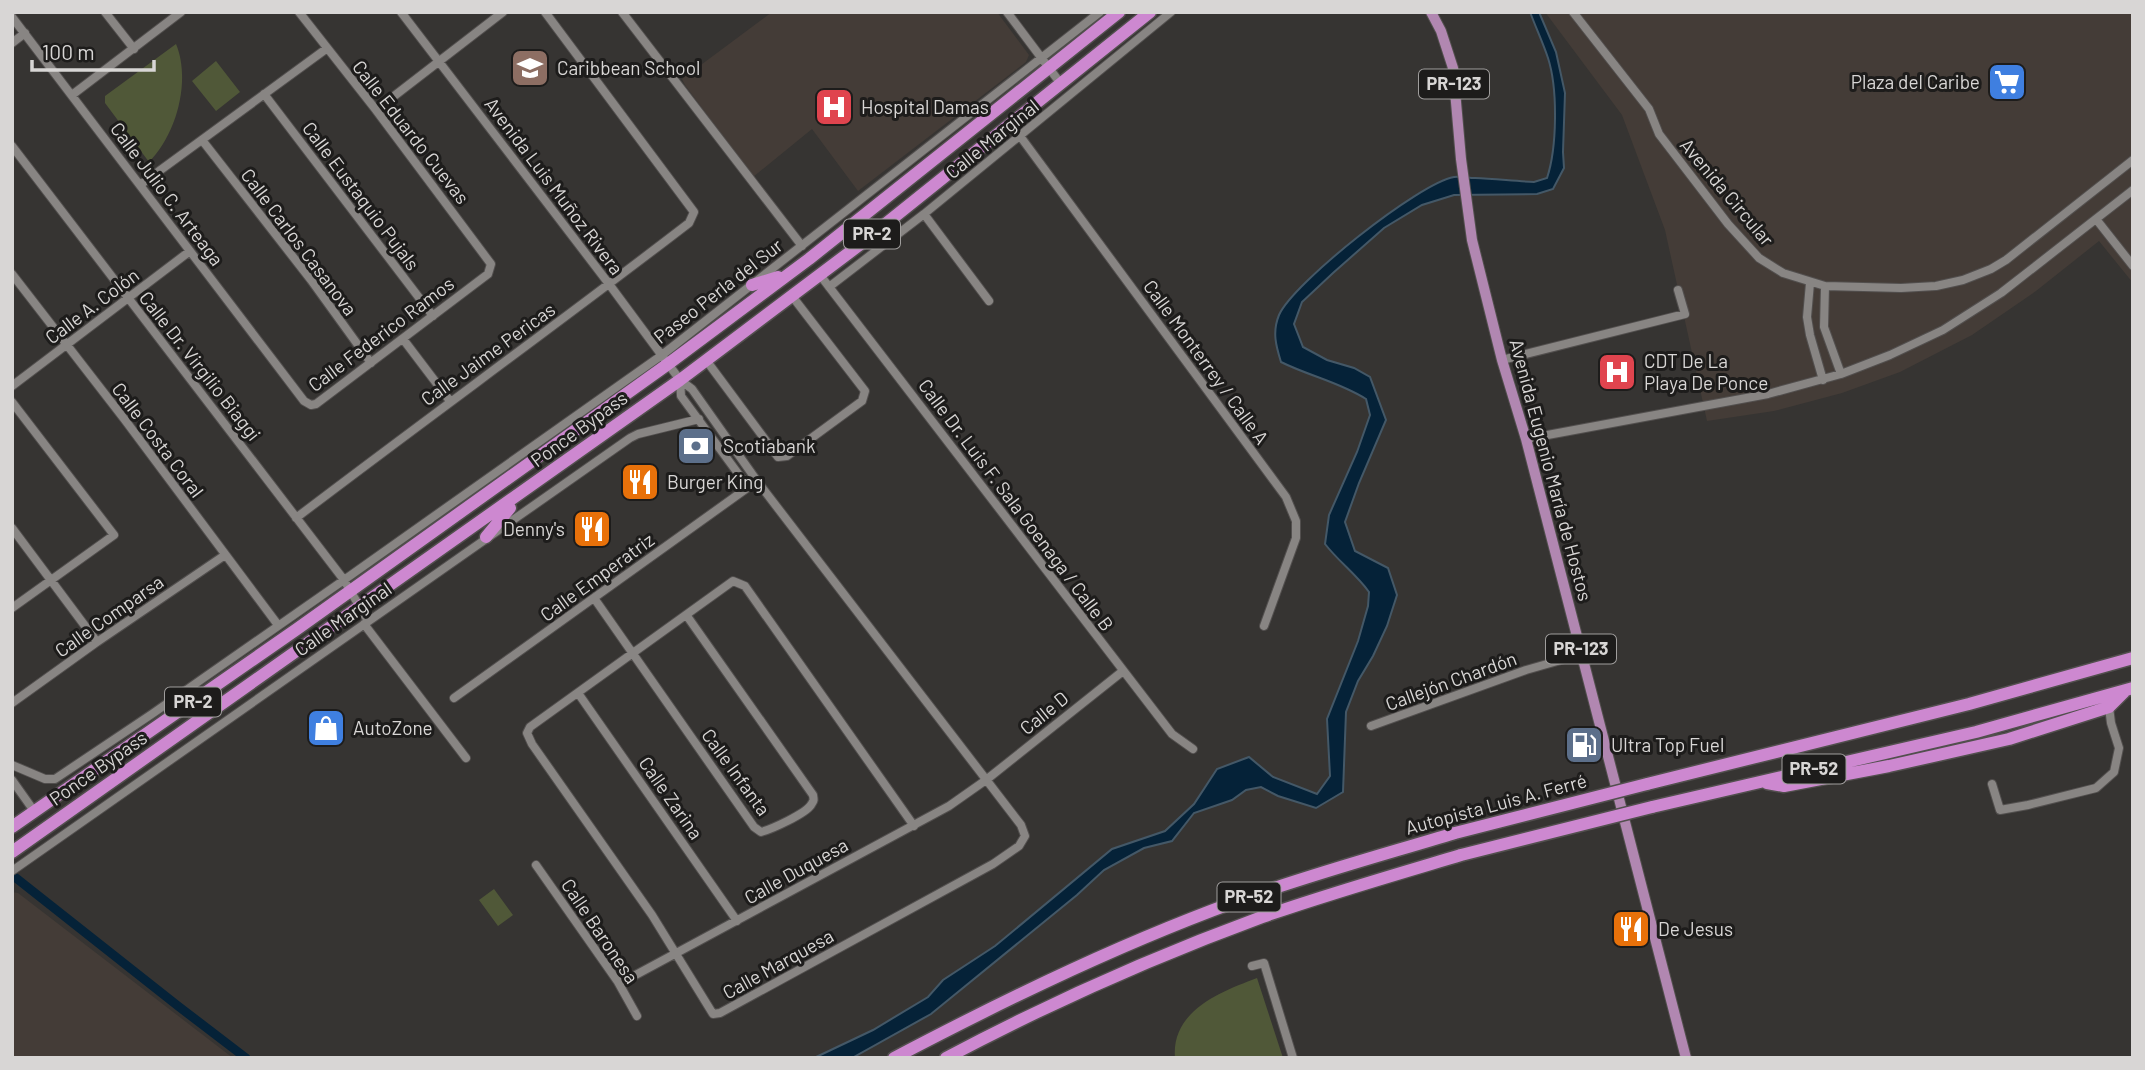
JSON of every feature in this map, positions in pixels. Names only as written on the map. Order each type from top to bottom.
[{"type":"highway","name":"Ponce Bypass","points":[[12,827],[347,585],[789,274],[1046,63],[1119,12]]},
{"type":"highway","name":"Ponce Bypass","points":[[12,852],[680,380],[820,275],[1150,12]]},
{"type":"highway","points":[[752,285],[789,274]]},
{"type":"highway","points":[[486,537],[503,515],[533,486]]},
{"type":"highway","name":"Autopista Luis A. Ferré","points":[[894,1058],[1049,979],[1199,916],[1333,869],[1455,833],[1969,704],[2095,671],[2133,658]]},
{"type":"highway","points":[[1761,782],[1784,786],[2009,739],[2109,707],[2128,690]]},
{"type":"highway","name":"Autopista Luis A. Ferré","points":[[946,1058],[1064,999],[1132,969],[1264,917],[1335,893],[1461,855],[1652,807],[1976,732],[2128,690]]},
{"type":"main road","name":"Avenida Eugenio María de Hostos","points":[[1431,12],[1441,31],[1453,68],[1472,240],[1686,1058]]},
{"type":"street","points":[[105,12],[134,49]]},
{"type":"street","points":[[72,95],[181,12]]},
{"type":"street","name":"Calle Eduardo Cuevas","points":[[299,12],[491,264],[488,274]]},
{"type":"street","name":"Avenida Luis Muñoz Rivera","points":[[401,12],[680,380]]},
{"type":"street","points":[[376,110],[503,12]]},
{"type":"street","name":"Calle Jaime Pericas","points":[[296,518],[689,223],[694,212],[545,12]]},
{"type":"street","points":[[622,12],[802,246]]},
{"type":"street","points":[[1007,12],[1061,84]]},
{"type":"street","name":"Paseo Perla del Sur","points":[[665,359],[802,246],[1046,63],[1100,12]]},
{"type":"street","name":"Calle Marginal","points":[[829,287],[924,214],[1171,12]]},
{"type":"street","name":"Avenida Circular","points":[[1573,12],[1649,109],[1659,134],[1752,252],[1783,274],[1810,283],[1825,286],[1901,288],[1936,286],[1964,280],[2006,260],[2133,160]]},
{"type":"street","name":"Calle Julio C. Arteaga","points":[[12,17],[296,390]]},
{"type":"street","points":[[12,43],[25,33]]},
{"type":"street","points":[[140,186],[326,49]]},
{"type":"street","name":"Calle Eustaquio Pujals","points":[[264,94],[433,316]]},
{"type":"street","name":"Calle Monterrey / Calle A","points":[[1020,136],[1286,497],[1296,521],[1296,538],[1264,626]]},
{"type":"street","name":"Calle Carlos Casanova","points":[[202,140],[371,363]]},
{"type":"street","name":"Calle Dr. Virgilio Biaggi","points":[[12,146],[347,585],[366,622],[466,758]]},
{"type":"street","points":[[1526,439],[1768,394],[1823,380],[1890,355],[1942,330],[2001,293],[2133,190]]},
{"type":"street","points":[[924,214],[989,301]]},
{"type":"street","points":[[2096,219],[2133,266]]},
{"type":"street","name":"Calle A. Colón","points":[[12,386],[190,251]]},
{"type":"street","name":"Calle Costa Coral","points":[[12,274],[278,625]]},
{"type":"street","name":"Calle Federico Ramos","points":[[296,390],[306,403],[314,405],[488,274]]},
{"type":"street","name":"Calle Dr. Luis F. Sala Goenaga / Calle B","points":[[820,275],[1171,734],[1193,749]]},
{"type":"street","points":[[1810,283],[1807,317],[1823,380]]},
{"type":"street","points":[[1825,286],[1824,327],[1841,374]]},
{"type":"street","points":[[1502,360],[1685,314],[1678,290]]},
{"type":"street","points":[[706,360],[778,457],[787,456],[819,433],[862,401],[865,391],[792,296]]},
{"type":"street","points":[[402,339],[450,401]]},
{"type":"street","points":[[680,380],[681,396],[748,487]]},
{"type":"street","name":"Calle Marquesa","points":[[680,380],[692,389],[757,481],[1021,825],[1025,836],[1019,846],[993,864],[720,1013],[713,1014],[677,953],[532,744],[527,733],[530,727],[733,582],[745,586],[914,826]]},
{"type":"street","points":[[12,402],[114,535],[12,608]]},
{"type":"street","name":"Calle Marginal","points":[[14,869],[630,438],[638,433],[699,419]]},
{"type":"street","points":[[723,453],[733,446]]},
{"type":"street","name":"Calle Emperatriz","points":[[454,698],[757,481]]},
{"type":"street","points":[[12,528],[97,642]]},
{"type":"street","name":"Calle Comparsa","points":[[12,703],[225,555]]},
{"type":"street","points":[[12,765],[45,779],[55,779],[278,625],[347,585]]},
{"type":"street","name":"Calle Infanta","points":[[593,598],[754,827],[761,832],[769,830],[809,808],[814,801],[813,795],[687,617]]},
{"type":"street","name":"Callejón Chardón","points":[[1371,726],[1526,670],[1582,654]]},
{"type":"street","name":"Calle D","points":[[986,780],[1123,671]]},
{"type":"street","name":"Calle Zarina","points":[[578,693],[737,921]]},
{"type":"street","points":[[1992,784],[2000,810],[2096,788],[2114,772],[2119,748],[2109,707]]},
{"type":"street","points":[[12,780],[34,811]]},
{"type":"street","name":"Calle Duquesa","points":[[618,982],[914,826],[986,780]]},
{"type":"street","name":"Calle Baronesa","points":[[536,865],[618,982],[637,1016]]},
{"type":"street","points":[[1252,966],[1264,963],[1293,1058]]},
{"type":"shaded area","name":"Hospital Damas","points":[[772,12],[997,12],[1029,55],[1026,62],[858,191],[812,129],[753,177],[682,79]]},
{"type":"shaded area","name":"Plaza del Caribe","points":[[1545,12],[2133,12],[2133,283],[2099,241],[2036,291],[1972,335],[1900,372],[1842,393],[1774,411],[1707,421],[1665,230],[1622,115]]},
{"type":"shaded area","points":[[12,892],[18,893],[233,1058],[12,1058]]},
{"type":"green space","points":[[176,44],[182,74],[179,106],[167,137],[149,162],[105,103],[105,96]]},
{"type":"green space","points":[[216,61],[240,92],[216,111],[192,81]]},
{"type":"green space","points":[[494,889],[513,915],[498,926],[479,900]]},
{"type":"green space","points":[[1257,978],[1283,1058],[1175,1058],[1176,1042],[1189,1016],[1214,997]]},
{"type":"water","points":[[1530,12],[1539,12],[1556,52],[1565,93],[1564,168],[1553,189],[1537,194],[1454,195],[1422,205],[1384,228],[1333,273],[1302,302],[1294,324],[1303,347],[1370,377],[1386,420],[1345,522],[1355,551],[1388,568],[1397,595],[1387,626],[1358,681],[1346,712],[1343,792],[1316,808],[1278,796],[1261,787],[1246,790],[1232,800],[1194,813],[1172,841],[1144,848],[1104,870],[931,1014],[852,1058],[814,1058],[873,1030],[928,997],[943,980],[995,946],[1112,849],[1165,831],[1194,804],[1217,769],[1249,757],[1273,777],[1317,794],[1330,776],[1327,719],[1358,641],[1369,592],[1325,544],[1329,515],[1370,415],[1366,399],[1281,362],[1276,339],[1277,321],[1289,300],[1331,259],[1387,215],[1437,183],[1454,177],[1534,182],[1547,178],[1553,151],[1555,102],[1548,58]]},
{"type":"waterway","points":[[16,878],[246,1058]]},
{"type":"place","name":"Caribbean School","points":[[530,68]]},
{"type":"place","name":"Plaza del Caribe","points":[[2007,82]]},
{"type":"place","name":"Hospital Damas","points":[[834,107]]},
{"type":"place","name":"CDT De La Playa De Ponce","points":[[1617,372]]},
{"type":"place","name":"Scotiabank","points":[[696,446]]},
{"type":"place","name":"Burger King","points":[[640,482]]},
{"type":"place","name":"Denny's","points":[[592,529]]},
{"type":"place","name":"AutoZone","points":[[326,728]]},
{"type":"place","name":"Ultra Top Fuel","points":[[1584,745]]},
{"type":"place","name":"De Jesus","points":[[1631,929]]}]
